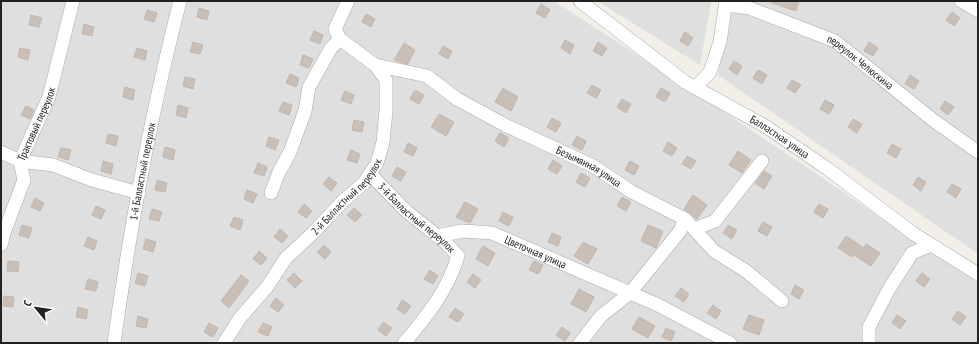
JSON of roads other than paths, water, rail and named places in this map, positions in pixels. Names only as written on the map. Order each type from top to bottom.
[{"type":"street","name":"Трактовый переулок","points":[[1,245],[24,180],[20,161],[49,97],[73,1]]},
{"type":"street","name":"1-й Балластный переулок","points":[[114,343],[139,193],[160,82],[180,1]]},
{"type":"street","points":[[270,193],[290,152],[305,111],[309,87],[331,48],[340,39],[336,29],[348,1]]},
{"type":"street","name":"Балластная улица","points":[[580,1],[685,82],[765,126],[931,245],[978,274]]},
{"type":"street","points":[[961,1],[978,11]]},
{"type":"street","points":[[696,88],[710,72],[720,42],[726,3]]},
{"type":"street","name":"переулок Челюскина","points":[[726,3],[749,8],[835,41],[933,120],[978,152]]},
{"type":"street","name":"2-й Балластный переулок","points":[[224,343],[240,318],[267,287],[286,258],[313,233],[343,201],[364,183],[377,163],[381,149],[386,111],[386,80],[375,65],[340,39]]},
{"type":"street","name":"Безымянная улица","points":[[375,65],[427,76],[457,99],[505,125],[593,166],[632,192],[685,219],[714,251],[746,271],[782,302]]},
{"type":"street","points":[[1,152],[20,161],[53,165],[92,180],[139,193]]},
{"type":"street","points":[[694,229],[715,220],[762,161]]},
{"type":"street","name":"3-й Балластный переулок","points":[[370,174],[406,211],[437,236],[458,256],[454,269],[439,299],[404,343]]},
{"type":"street","points":[[580,343],[601,316],[630,293],[680,231],[685,219]]},
{"type":"street","name":"Цветочная улица","points":[[437,236],[463,231],[492,233],[630,293],[730,343]]},
{"type":"street","points":[[869,343],[869,327],[889,289],[912,253],[931,245]]}]
